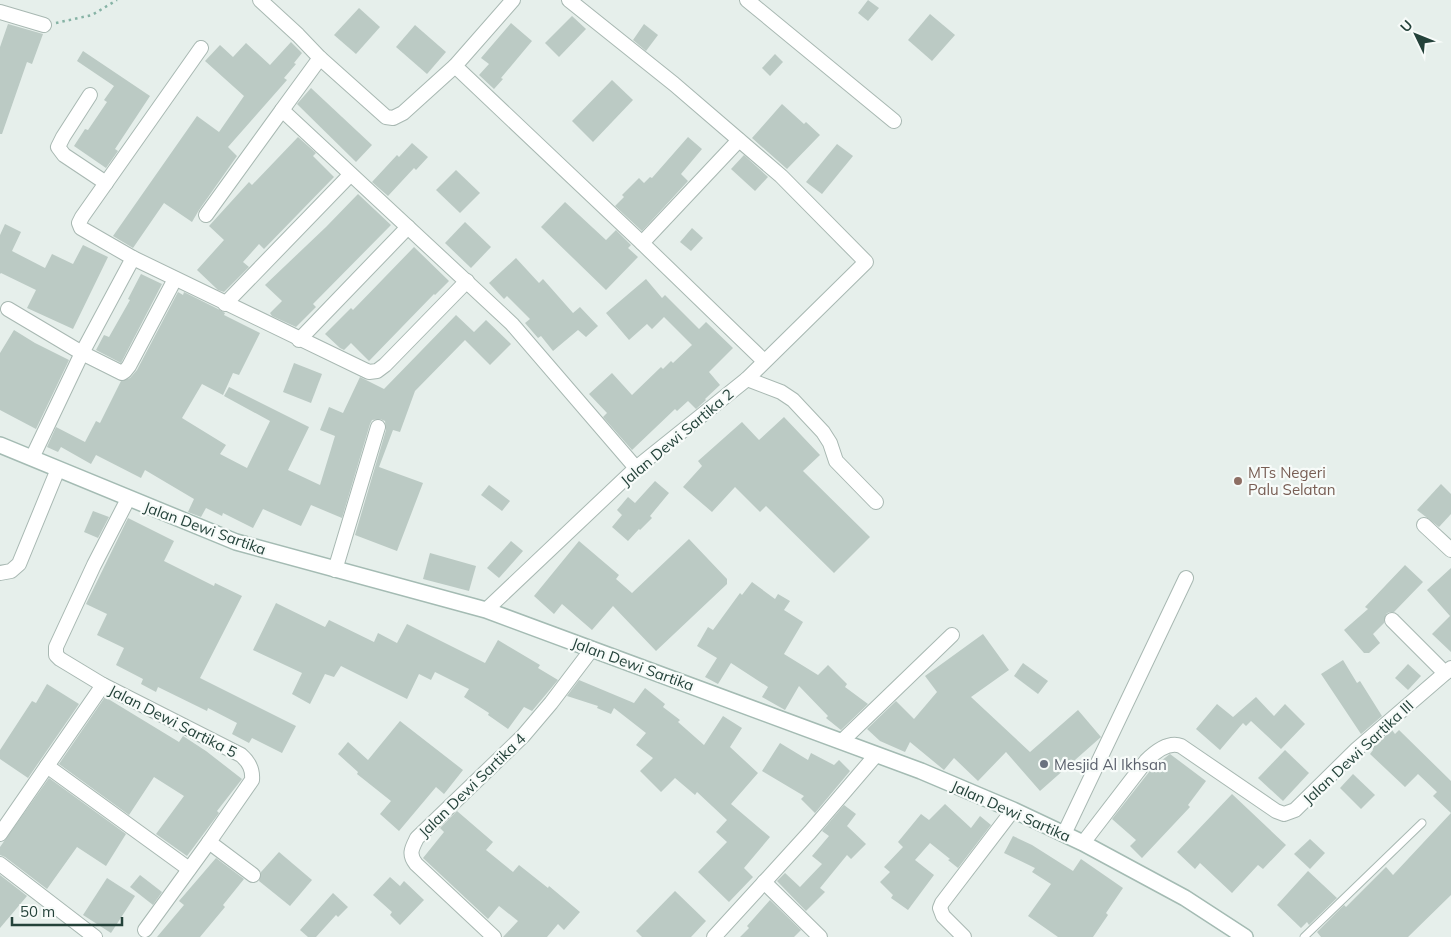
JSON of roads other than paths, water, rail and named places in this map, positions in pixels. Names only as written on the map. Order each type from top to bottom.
[{"type":"main road","name":"Jalan Dewi Sartika","points":[[0,445],[236,542],[486,610],[921,771],[1083,842],[1184,898],[1229,933],[1245,937]]},
{"type":"street","points":[[260,0],[320,58],[386,116],[393,118],[400,116],[412,107],[455,66],[512,0]]},
{"type":"street","points":[[569,0],[674,84],[739,140],[642,243]]},
{"type":"street","points":[[747,0],[894,121]]},
{"type":"street","points":[[1,16],[44,25]]},
{"type":"street","points":[[201,48],[82,217],[79,226],[133,258],[299,340],[369,372],[377,371],[385,365],[467,281]]},
{"type":"street","points":[[206,215],[320,58]]},
{"type":"street","points":[[455,66],[764,361]]},
{"type":"street","points":[[90,95],[58,147],[64,155],[106,183]]},
{"type":"street","points":[[282,110],[350,175],[467,281],[525,338],[636,468]]},
{"type":"street","name":"Jalan Dewi Sartika 2","points":[[486,610],[636,468],[747,379],[866,262],[781,176],[739,140]]},
{"type":"street","points":[[225,304],[350,175]]},
{"type":"street","points":[[299,340],[408,227]]},
{"type":"street","points":[[32,458],[82,353],[133,258]]},
{"type":"street","points":[[8,309],[82,353],[122,373],[125,371],[176,279]]},
{"type":"street","points":[[747,379],[781,392],[793,400],[824,432],[836,461],[876,502]]},
{"type":"street","points":[[335,570],[378,427]]},
{"type":"street","points":[[0,573],[11,571],[19,564],[58,469]]},
{"type":"street","name":"Jalan Dewi Sartika 5","points":[[128,499],[91,573],[56,652],[60,659],[103,685],[241,755],[248,762],[252,771],[252,780],[210,842],[145,930]]},
{"type":"street","points":[[1424,525],[1451,550]]},
{"type":"street","points":[[1064,834],[1186,578]]},
{"type":"street","points":[[1392,620],[1448,671]]},
{"type":"street","points":[[842,741],[952,635]]},
{"type":"street","name":"Jalan Dewi Sartika 4","points":[[494,937],[412,859],[411,849],[417,838],[528,730],[592,649]]},
{"type":"street","name":"Jalan Dewi Sartika III","points":[[1083,842],[1146,761],[1155,752],[1174,744],[1181,746],[1276,811],[1284,814],[1295,810],[1358,749],[1448,671]]},
{"type":"street","name":"Jalan Dewi Sartika 5","points":[[0,834],[103,685]]},
{"type":"street","points":[[714,937],[810,832],[876,755]]},
{"type":"street","points":[[47,766],[189,869]]},
{"type":"street","points":[[964,937],[943,916],[940,908],[1013,810]]},
{"type":"street","points":[[210,842],[253,875]]},
{"type":"street","points":[[0,864],[95,937]]},
{"type":"street","points":[[764,882],[820,937]]},
{"type":"lane","points":[[1304,937],[1422,823]]},
{"type":"place","name":"MTs Negeri Palu Selatan","points":[[1238,481]]},
{"type":"place","name":"Mesjid Al Ikhsan","points":[[1044,764]]}]
